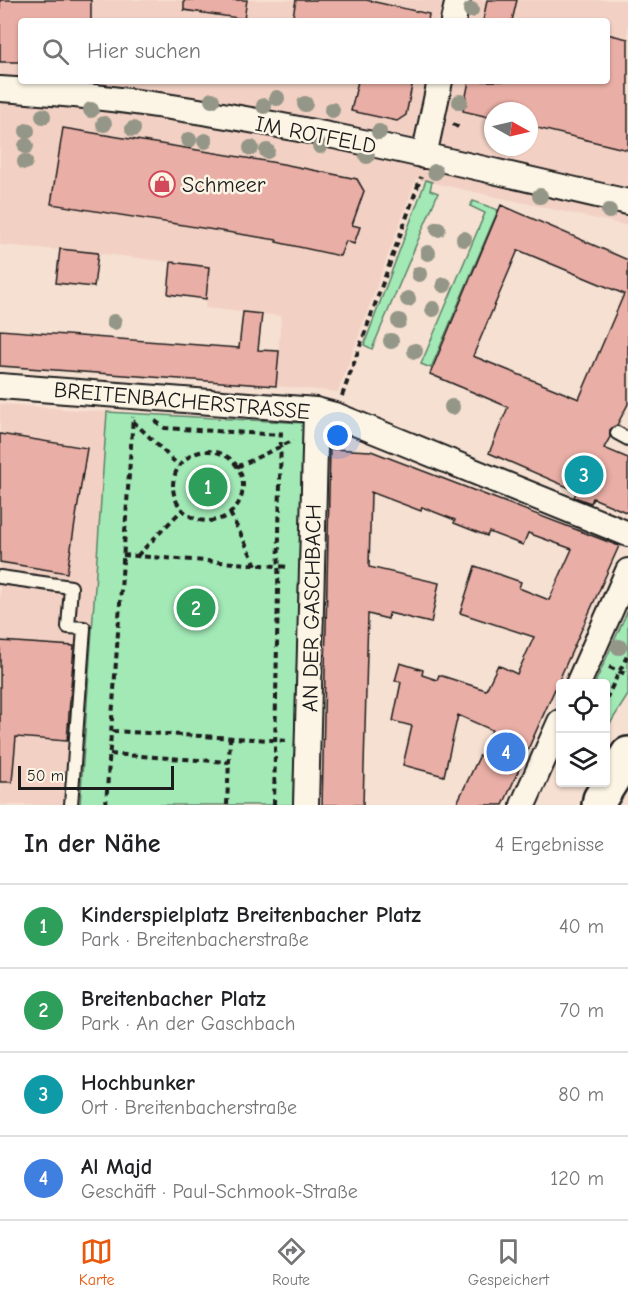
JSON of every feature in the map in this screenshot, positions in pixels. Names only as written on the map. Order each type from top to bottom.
[{"type":"main road","points":[[597,803],[628,754]]},
{"type":"street","points":[[454,18],[458,0]]},
{"type":"street","points":[[424,156],[439,84]]},
{"type":"street","name":"IM ROTFELD","points":[[0,89],[136,102],[290,128],[628,202]]},
{"type":"street","name":"BREITENBACHERSTRASSE","points":[[0,386],[325,412],[628,534]]},
{"type":"street","name":"AN DER GASCHBACH","points":[[306,805],[325,412]]},
{"type":"street","points":[[580,679],[628,571]]},
{"type":"street","points":[[523,805],[556,733]]},
{"type":"lane","points":[[0,577],[71,587],[68,627],[84,628],[71,805]]},
{"type":"path","points":[[325,412],[420,183],[424,156]]},
{"type":"path","points":[[133,418],[144,420]]},
{"type":"path","points":[[133,418],[180,466]]},
{"type":"path","points":[[106,805],[133,418]]},
{"type":"path","points":[[154,421],[165,428],[281,435]]},
{"type":"path","points":[[274,805],[281,422]]},
{"type":"path","points":[[237,467],[281,447]]},
{"type":"path","points":[[205,452],[222,454],[237,467],[243,485],[240,500],[224,518],[207,521],[195,519],[182,510],[173,487],[180,466],[187,459],[205,452]]},
{"type":"path","points":[[136,556],[182,510]]},
{"type":"path","points":[[230,513],[256,565]]},
{"type":"path","points":[[123,555],[277,566]]},
{"type":"path","points":[[610,691],[628,654]]},
{"type":"path","points":[[604,664],[628,675]]},
{"type":"path","points":[[112,731],[276,741]]},
{"type":"path","points":[[227,805],[230,738]]},
{"type":"path","points":[[110,754],[229,762]]},
{"type":"shaded area","points":[[0,0],[628,0],[628,226],[416,179],[338,392],[276,386],[281,316],[205,308],[209,267],[98,253],[0,245]]},
{"type":"shaded area","points":[[0,404],[107,412],[80,805],[0,805]]},
{"type":"green space","points":[[426,180],[432,182],[430,190],[438,193],[372,349],[364,345]]},
{"type":"green space","points":[[473,201],[498,210],[431,368],[421,364],[485,213],[470,206]]},
{"type":"green space","points":[[107,412],[303,423],[293,805],[80,805]]},
{"type":"green space","points":[[628,610],[628,695],[610,724],[610,679],[597,679]]},
{"type":"building","points":[[0,0],[91,0],[91,18],[18,18],[18,62],[0,62]]},
{"type":"building","points":[[184,0],[247,0],[244,18],[184,10]]},
{"type":"building","points":[[296,0],[366,0],[429,14],[428,18],[293,18]]},
{"type":"building","points":[[487,0],[517,0],[513,18],[484,18]]},
{"type":"building","points":[[610,35],[628,39],[628,150],[538,128],[538,102],[484,102],[484,116],[463,111],[468,84],[610,84]]},
{"type":"building","points":[[357,84],[412,84],[406,115],[397,121],[351,111]]},
{"type":"building","name":"Schmeer","points":[[63,128],[283,164],[357,179],[364,191],[352,225],[360,227],[354,244],[346,241],[340,256],[276,242],[277,240],[51,204]]},
{"type":"building","points":[[501,205],[628,260],[628,404],[617,425],[610,430],[610,437],[604,448],[628,458],[628,513],[593,498],[591,503],[574,497],[577,491],[489,453],[508,407],[430,374]],"holes":[[[518,250],[624,294],[579,399],[473,356]]]},
{"type":"building","points":[[60,249],[98,253],[94,287],[56,283]]},
{"type":"building","points":[[171,262],[209,267],[206,299],[168,294]]},
{"type":"building","points":[[243,312],[262,314],[258,350],[279,351],[276,386],[0,366],[0,330],[239,348]]},
{"type":"building","points":[[0,434],[87,448],[67,573],[0,562]]},
{"type":"building","points":[[330,449],[371,451],[619,546],[559,679],[556,679],[556,687],[503,805],[456,805],[492,730],[458,715],[444,776],[403,765],[412,726],[393,721],[401,682],[395,681],[400,663],[423,670],[422,675],[437,680],[439,675],[486,690],[498,665],[517,674],[534,637],[460,613],[475,566],[521,582],[519,588],[549,600],[572,549],[528,533],[523,545],[489,532],[487,536],[422,507],[421,511],[371,492],[369,567],[439,583],[431,623],[389,613],[388,619],[368,614],[363,805],[322,805]]},
{"type":"building","points":[[0,641],[74,646],[67,741],[16,737],[12,782],[0,782]]},
{"type":"place","name":"Schmeer","points":[[162,184]]},
{"type":"place","name":"Hochbunker","points":[[584,475]]},
{"type":"place","name":"Kinderspielplatz Breitenbacher Platz","points":[[208,487]]},
{"type":"place","name":"Breitenbacher Platz","points":[[196,608]]},
{"type":"place","name":"Al Majd","points":[[506,752]]}]
